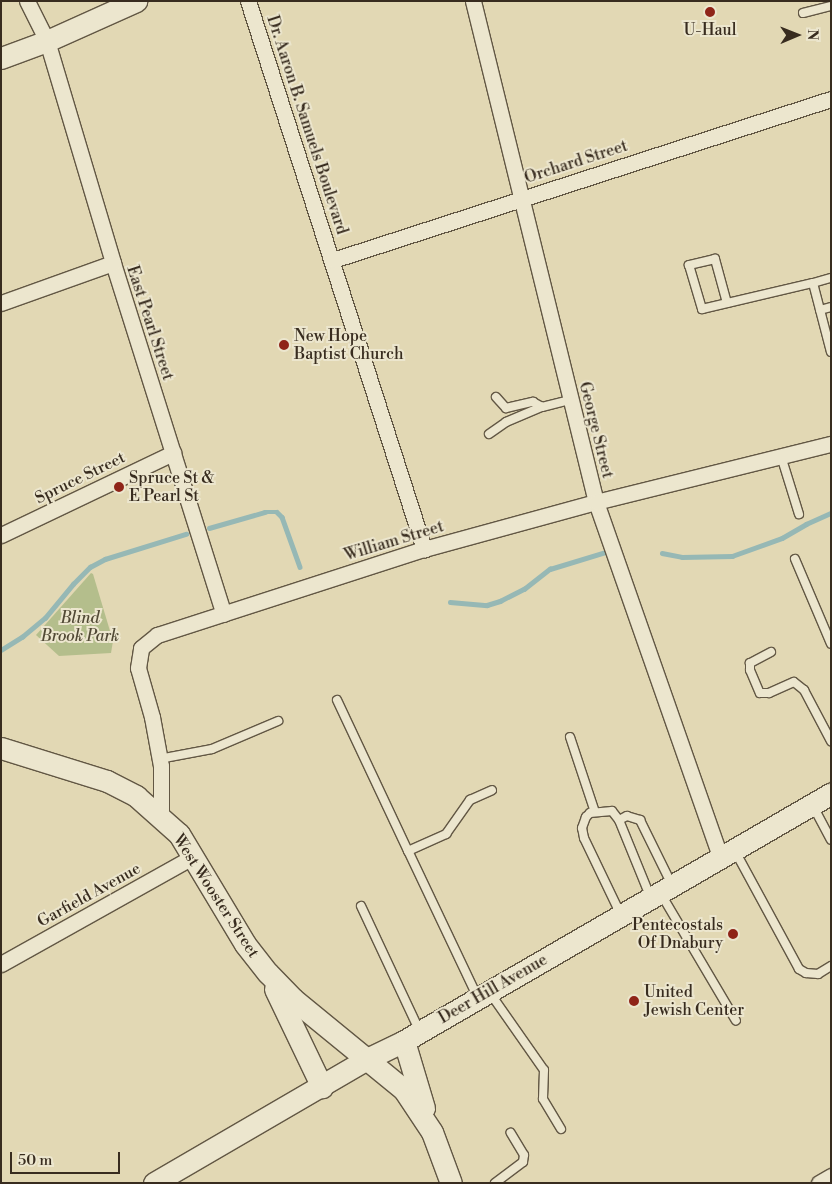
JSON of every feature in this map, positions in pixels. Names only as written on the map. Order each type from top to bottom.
[{"type":"street","name":"East Pearl Street","points":[[27,1],[47,41],[113,264],[224,614]]},
{"type":"street","points":[[1,58],[47,41],[136,1]]},
{"type":"street","name":"Dr. Aaron B. Samuels Boulevard","points":[[248,1],[333,260],[424,549]]},
{"type":"street","name":"George Street","points":[[473,1],[596,502],[727,853]]},
{"type":"street","name":"Orchard Street","points":[[333,260],[831,99]]},
{"type":"street","points":[[1,302],[113,264]]},
{"type":"street","name":"William Street","points":[[162,818],[159,759],[152,717],[138,668],[141,648],[157,635],[424,549],[596,502],[831,444]]},
{"type":"street","name":"Spruce Street","points":[[1,535],[173,453]]},
{"type":"street","name":"West Wooster Street","points":[[1,748],[108,781],[136,796],[162,818],[179,834],[194,856],[245,944],[268,973],[293,999],[404,1090],[432,1132]]},
{"type":"street","name":"Deer Hill Avenue","points":[[154,1183],[825,797]]},
{"type":"street","name":"Garfield Avenue","points":[[1,964],[194,856]]},
{"type":"street","name":"West Wooster Street","points":[[268,973],[322,1087]]},
{"type":"street","points":[[412,1036],[432,1132],[451,1183]]},
{"type":"street","points":[[819,1183],[831,1176]]},
{"type":"lane","points":[[803,13],[831,6]]},
{"type":"lane","points":[[727,303],[715,259],[690,265],[702,309],[813,283],[831,278]]},
{"type":"lane","points":[[813,283],[831,352]]},
{"type":"lane","points":[[820,310],[831,307]]},
{"type":"lane","points":[[496,398],[506,408],[533,402],[542,407]]},
{"type":"lane","points":[[489,434],[506,422],[542,407],[570,400]]},
{"type":"lane","points":[[781,456],[799,514]]},
{"type":"lane","points":[[795,559],[831,644]]},
{"type":"lane","points":[[771,652],[750,663],[750,670],[760,693],[769,693],[794,682],[804,690],[831,741]]},
{"type":"lane","points":[[337,700],[408,851],[483,995],[544,1070],[543,1099],[561,1129]]},
{"type":"lane","points":[[159,759],[212,749],[278,721]]},
{"type":"lane","points":[[570,737],[595,812]]},
{"type":"lane","points":[[408,851],[446,834],[470,800],[492,790]]},
{"type":"lane","points":[[825,797],[831,840]]},
{"type":"lane","points":[[621,915],[584,838],[582,828],[586,817],[595,812],[612,811],[619,820],[736,1021]]},
{"type":"lane","points":[[619,820],[626,816],[640,820],[661,891]]},
{"type":"lane","points":[[727,853],[799,968],[806,973],[818,974],[831,966]]},
{"type":"lane","points":[[361,906],[412,1036]]},
{"type":"lane","points":[[495,1183],[511,1173],[523,1162],[524,1154],[511,1133]]},
{"type":"green space","name":"Blind Brook Park","points":[[91,573],[93,574],[113,641],[111,653],[59,656],[36,635]]},
{"type":"waterway","points":[[209,528],[265,512],[277,512],[282,517],[300,567]]},
{"type":"waterway","points":[[662,553],[682,557],[732,556],[782,538],[806,524],[831,513]]},
{"type":"waterway","points":[[1,650],[22,637],[45,618],[90,567],[105,559],[186,534]]},
{"type":"waterway","points":[[450,602],[487,605],[500,601],[524,589],[550,569],[606,552]]},
{"type":"place","name":"U-Haul","points":[[710,12]]},
{"type":"place","name":"New Hope Baptist Church","points":[[284,345]]},
{"type":"place","name":"Spruce St & E Pearl St","points":[[119,487]]},
{"type":"place","name":"Pentecostals Of Dnabury","points":[[733,934]]},
{"type":"place","name":"United Jewish Center","points":[[634,1001]]}]
